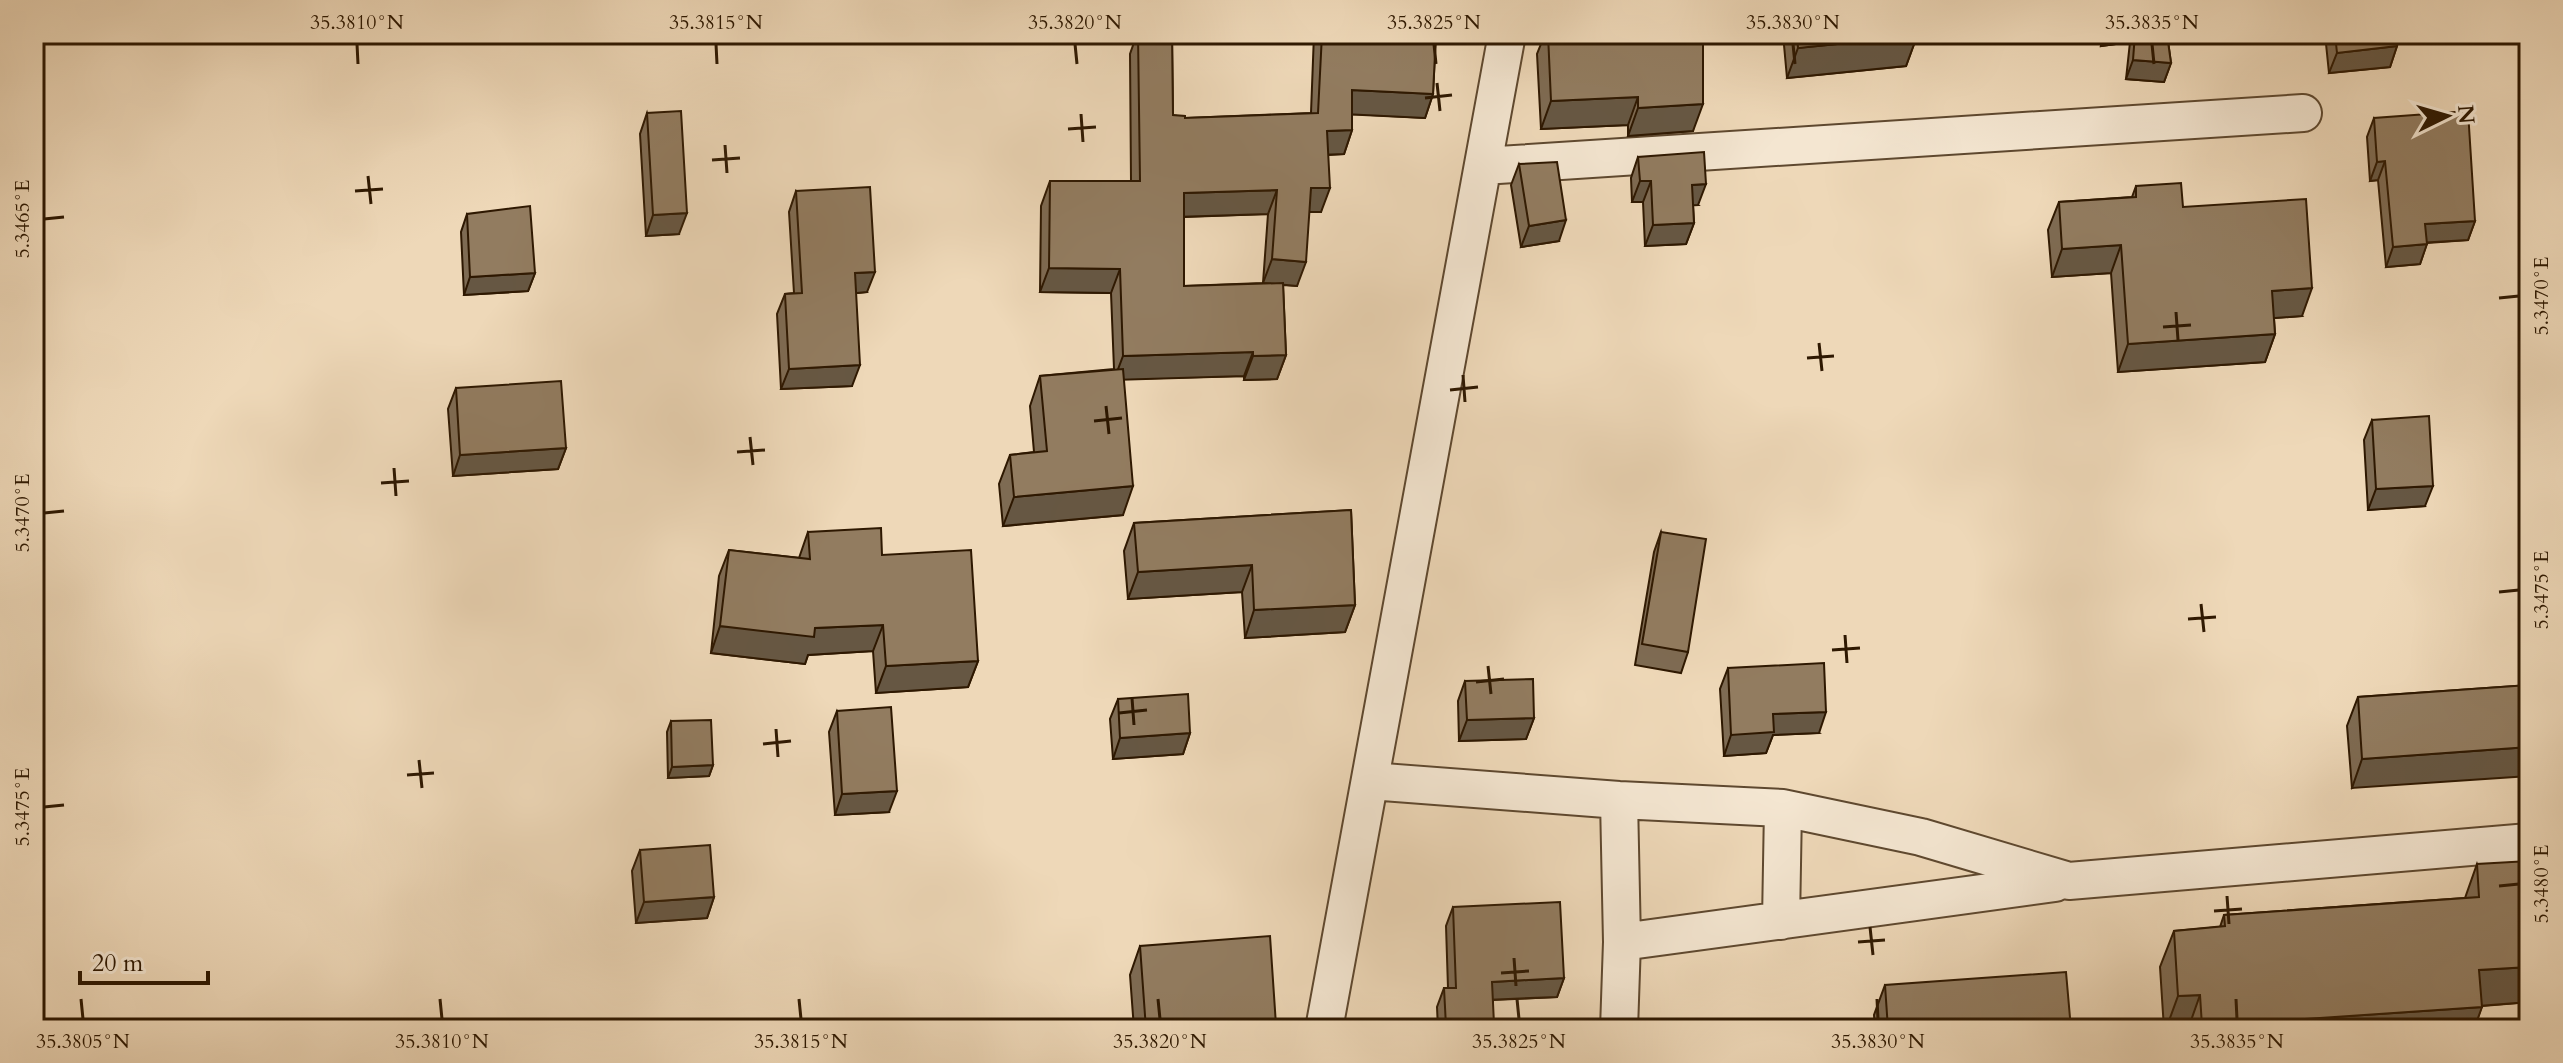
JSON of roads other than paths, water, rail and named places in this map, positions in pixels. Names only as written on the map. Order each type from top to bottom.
[{"type":"street","points":[[1324,1029],[1507,34]]},
{"type":"street","points":[[1483,166],[2303,113]]},
{"type":"street","points":[[1370,781],[1619,800],[1783,808],[1921,837],[2069,881]]},
{"type":"street","points":[[1619,800],[1622,942],[1619,1029]]},
{"type":"street","points":[[1781,921],[1783,808]]},
{"type":"street","points":[[1622,942],[2069,881],[2529,842]]}]
